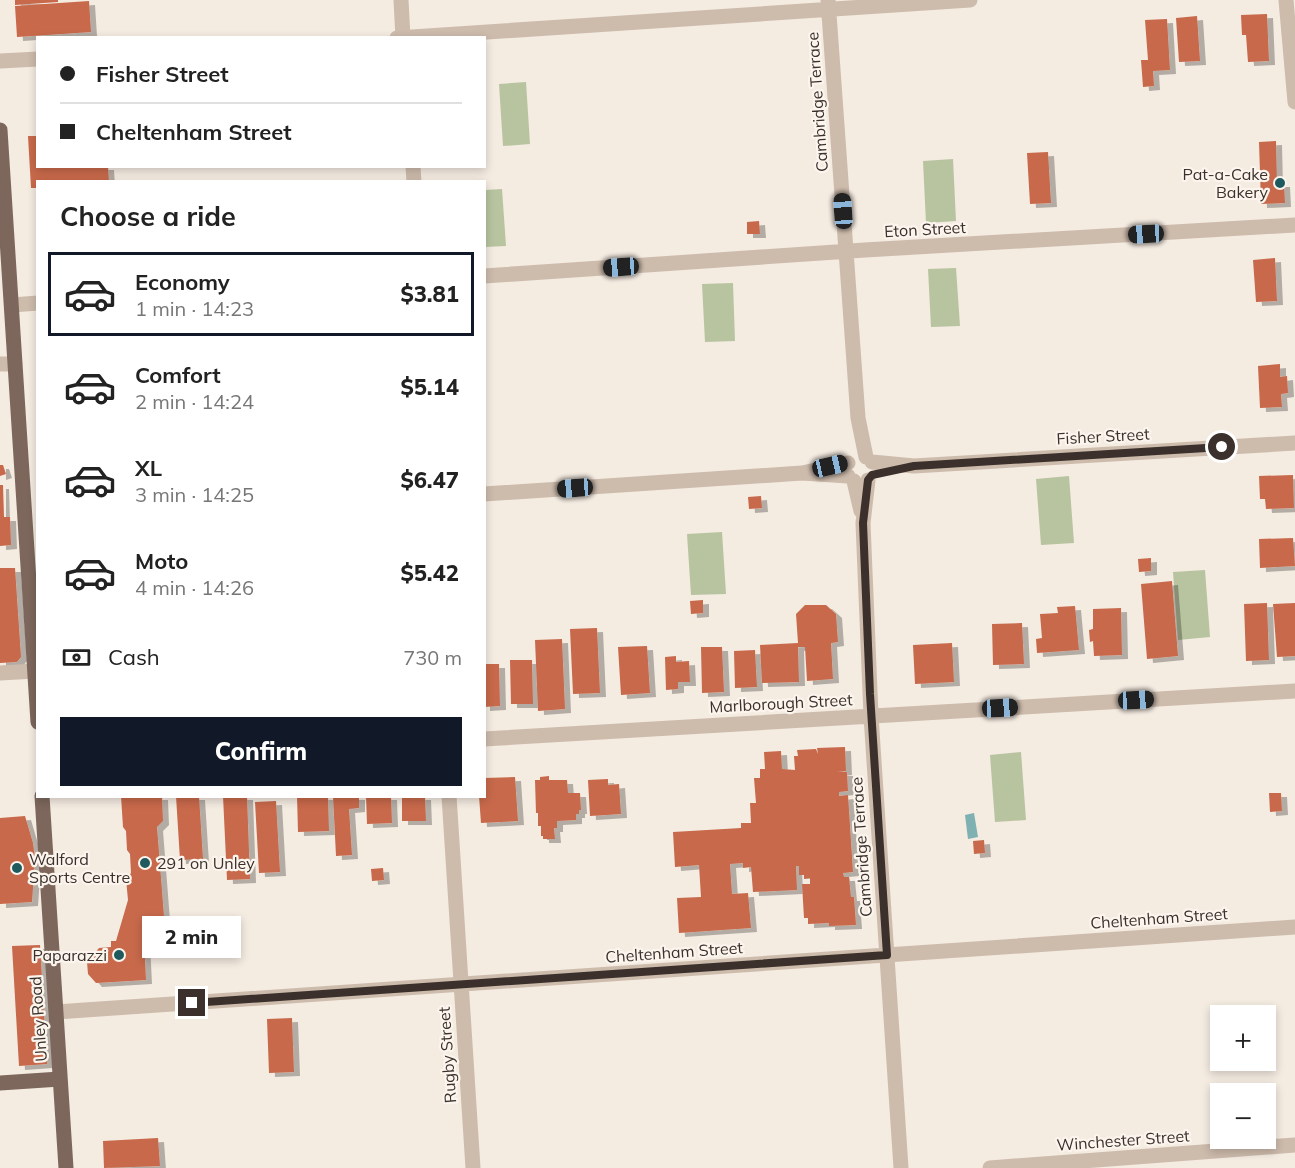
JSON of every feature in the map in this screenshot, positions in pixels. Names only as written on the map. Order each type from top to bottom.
[{"type":"main road","points":[[0,129],[12,304],[7,364],[31,525],[36,688]]},
{"type":"main road","name":"Unley Road","points":[[42,798],[66,1168]]},
{"type":"main road","points":[[0,1083],[60,1079]]},
{"type":"street","points":[[401,0],[403,36]]},
{"type":"street","points":[[416,36],[828,5],[970,0]]},
{"type":"street","points":[[1286,0],[1295,102]]},
{"type":"street","name":"Cambridge Terrace","points":[[828,5],[858,418],[871,716],[901,1168]]},
{"type":"street","points":[[0,61],[36,59]]},
{"type":"street","name":"Eton Street","points":[[486,276],[1295,225]]},
{"type":"street","points":[[12,304],[36,303]]},
{"type":"street","name":"Fisher Street","points":[[486,494],[1295,442]]},
{"type":"street","points":[[0,673],[35,671]]},
{"type":"street","name":"Marlborough Street","points":[[486,739],[1295,691]]},
{"type":"street","name":"Rugby Street","points":[[449,798],[473,1168]]},
{"type":"street","name":"Cheltenham Street","points":[[56,1012],[1295,927]]},
{"type":"street","name":"Winchester Street","points":[[990,1168],[1295,1146]]},
{"type":"green space","points":[[526,82],[530,144],[503,146],[499,84]]},
{"type":"green space","points":[[953,159],[956,221],[926,223],[923,161]]},
{"type":"green space","points":[[502,189],[506,246],[486,247],[486,190]]},
{"type":"green space","points":[[956,268],[960,326],[931,327],[928,269]]},
{"type":"green space","points":[[733,283],[735,341],[705,342],[702,284]]},
{"type":"green space","points":[[1069,476],[1074,543],[1041,545],[1036,479]]},
{"type":"green space","points":[[722,532],[726,594],[691,595],[687,534]]},
{"type":"green space","points":[[1205,570],[1210,637],[1178,640],[1173,572]]},
{"type":"green space","points":[[1021,752],[1026,820],[995,822],[990,755]]},
{"type":"water","points":[[974,813],[978,837],[968,839],[965,815]]},
{"type":"building","points":[[15,0],[58,0],[58,2],[15,5]]},
{"type":"building","points":[[89,1],[91,32],[17,37],[15,6]]},
{"type":"building","points":[[1267,14],[1269,61],[1248,62],[1246,35],[1242,35],[1241,15]]},
{"type":"building","points":[[1197,16],[1200,61],[1179,62],[1176,18]]},
{"type":"building","points":[[1167,19],[1170,70],[1153,71],[1154,86],[1143,87],[1141,60],[1148,60],[1145,20]]},
{"type":"building","points":[[28,136],[36,136],[36,168],[108,168],[109,180],[36,180],[36,188],[31,188]]},
{"type":"building","points":[[1276,141],[1277,183],[1284,183],[1285,203],[1261,204],[1259,142]]},
{"type":"building","points":[[1048,152],[1051,203],[1030,204],[1027,153]]},
{"type":"building","points":[[759,221],[760,234],[747,234],[747,222]]},
{"type":"building","points":[[1275,258],[1277,301],[1256,302],[1253,260]]},
{"type":"building","points":[[1280,364],[1280,377],[1287,376],[1288,393],[1281,394],[1282,407],[1260,408],[1258,366]]},
{"type":"building","points":[[0,465],[3,465],[6,474],[0,476]]},
{"type":"building","points":[[1293,475],[1294,508],[1266,509],[1265,499],[1260,499],[1259,476]]},
{"type":"building","points":[[0,485],[3,485],[4,517],[10,517],[11,545],[0,546]]},
{"type":"building","points":[[761,496],[762,508],[749,509],[748,497]]},
{"type":"building","points":[[1293,538],[1295,566],[1260,568],[1259,539]]},
{"type":"building","points":[[1151,558],[1151,571],[1139,572],[1138,559]]},
{"type":"building","points":[[0,568],[15,568],[21,657],[17,662],[0,663]]},
{"type":"building","points":[[1172,581],[1178,656],[1147,659],[1141,584]]},
{"type":"building","points":[[703,600],[703,613],[691,614],[690,601]]},
{"type":"building","points":[[1267,603],[1269,660],[1246,661],[1244,604]]},
{"type":"building","points":[[1295,603],[1295,656],[1277,657],[1273,604]]},
{"type":"building","points":[[805,605],[826,605],[836,614],[838,642],[831,643],[833,679],[807,681],[805,647],[798,647],[799,682],[762,683],[760,645],[798,643],[796,614]]},
{"type":"building","points":[[1075,606],[1079,650],[1037,653],[1036,639],[1042,638],[1040,614],[1058,613],[1057,607]]},
{"type":"building","points":[[1121,608],[1122,655],[1094,656],[1093,641],[1090,642],[1089,630],[1093,629],[1093,609]]},
{"type":"building","points":[[1022,623],[1024,664],[993,665],[992,624]]},
{"type":"building","points":[[597,628],[600,693],[573,694],[570,629]]},
{"type":"building","points":[[562,639],[565,709],[538,711],[535,640]]},
{"type":"building","points":[[952,643],[954,682],[915,684],[913,645]]},
{"type":"building","points":[[647,646],[650,693],[621,695],[618,647]]},
{"type":"building","points":[[701,647],[722,647],[724,692],[702,693]]},
{"type":"building","points":[[755,650],[757,687],[735,688],[734,651]]},
{"type":"building","points":[[676,656],[676,662],[689,661],[690,682],[678,682],[678,689],[666,690],[665,657]]},
{"type":"building","points":[[510,660],[532,660],[533,704],[511,704]]},
{"type":"building","points":[[486,664],[499,664],[500,706],[486,707]]},
{"type":"building","points":[[845,747],[846,771],[837,772],[847,772],[848,791],[839,792],[839,796],[848,795],[853,872],[843,873],[844,877],[849,877],[851,897],[854,897],[856,925],[808,924],[808,918],[804,918],[802,884],[810,884],[810,878],[804,879],[804,875],[799,875],[799,866],[796,866],[797,890],[753,892],[751,867],[743,868],[743,863],[730,864],[732,894],[748,893],[751,928],[679,933],[677,898],[701,897],[699,865],[675,867],[673,832],[741,828],[741,823],[751,823],[750,803],[756,803],[754,778],[760,778],[760,769],[765,769],[764,752],[781,751],[782,769],[795,770],[794,756],[798,756],[797,750],[816,749],[818,754],[817,748]]},
{"type":"building","points":[[549,776],[549,780],[567,780],[568,793],[580,793],[581,810],[579,814],[576,814],[576,820],[557,821],[557,828],[554,828],[555,839],[543,839],[541,826],[538,826],[538,813],[536,813],[535,780]]},
{"type":"building","points":[[515,777],[518,821],[481,823],[479,798],[486,798],[486,778]]},
{"type":"building","points":[[608,779],[608,785],[619,784],[621,814],[590,816],[588,780]]},
{"type":"building","points":[[1269,793],[1281,793],[1282,811],[1270,812]]},
{"type":"building","name":"291 on Unley","points":[[121,798],[162,798],[163,821],[157,827],[165,929],[163,938],[144,939],[146,980],[96,983],[88,974],[87,962],[99,948],[111,947],[111,941],[116,941],[128,900],[126,879],[131,873],[130,854],[127,850],[126,831],[123,827]]},
{"type":"building","points":[[176,798],[199,798],[203,859],[180,860]]},
{"type":"building","points":[[223,798],[247,798],[250,879],[227,880]]},
{"type":"building","points":[[297,798],[328,798],[329,831],[298,832]]},
{"type":"building","points":[[333,798],[359,798],[359,808],[349,809],[352,855],[336,856]]},
{"type":"building","points":[[366,798],[391,798],[392,823],[367,824]]},
{"type":"building","points":[[402,798],[425,798],[426,821],[402,821]]},
{"type":"building","points":[[276,801],[280,872],[259,873],[255,802]]},
{"type":"building","name":"Walford Sports Centre","points":[[25,816],[35,859],[32,902],[0,904],[0,818]]},
{"type":"building","points":[[984,840],[985,853],[974,854],[973,841]]},
{"type":"building","points":[[383,868],[384,880],[372,881],[371,869]]},
{"type":"building","points":[[40,945],[47,1064],[19,1066],[12,946]]},
{"type":"building","points":[[292,1018],[294,1072],[269,1073],[267,1019]]},
{"type":"building","points":[[158,1138],[160,1166],[104,1168],[103,1141]]},
{"type":"place","name":"Pat-a-Cake Bakery","points":[[1280,183]]},
{"type":"place","name":"291 on Unley","points":[[145,863]]},
{"type":"place","name":"Walford Sports Centre","points":[[17,868]]},
{"type":"place","name":"Paparazzi","points":[[119,955]]},
{"type":"route","points":[[192,1003],[887,955],[873,759],[863,523],[868,480],[872,475],[914,466],[1222,447]]}]
